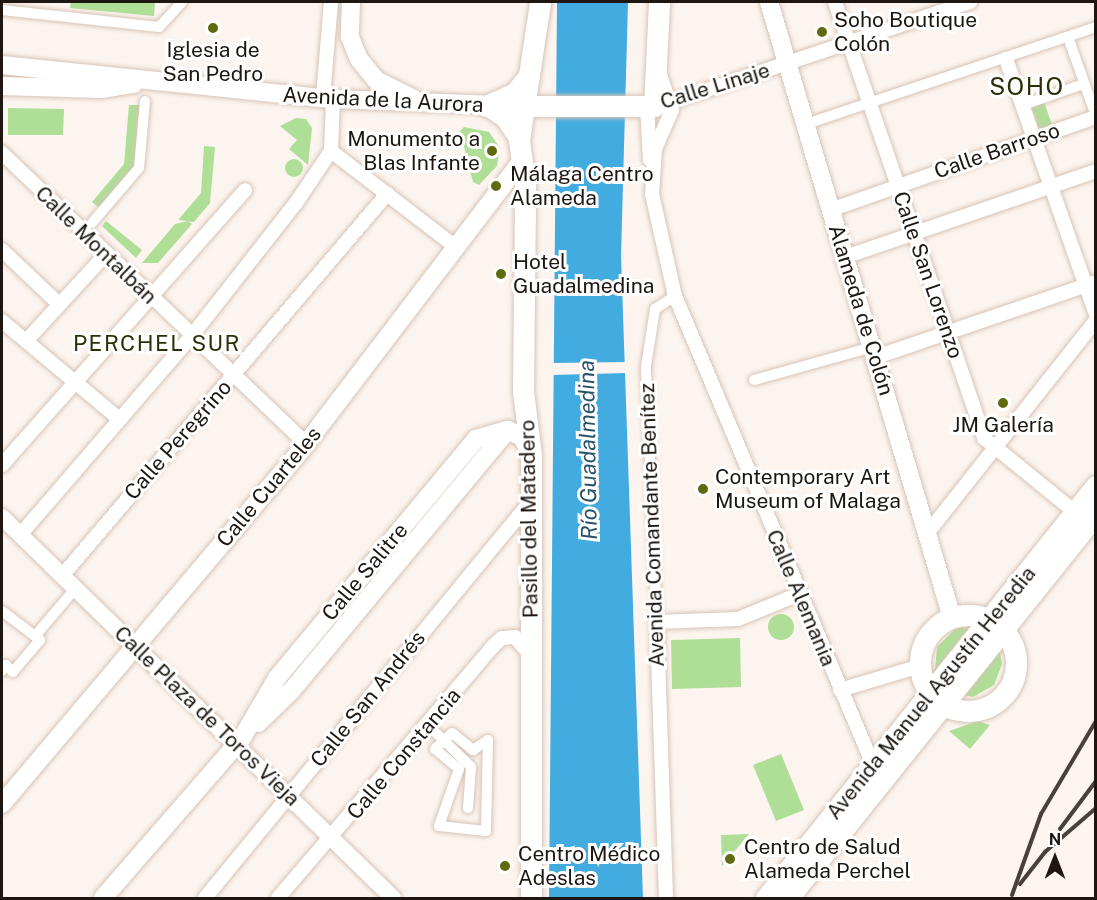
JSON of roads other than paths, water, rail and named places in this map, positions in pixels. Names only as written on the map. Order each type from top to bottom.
[{"type":"main road","points":[[351,2],[350,37],[366,69],[386,86],[427,104]]},
{"type":"main road","name":"Pasillo del Matadero","points":[[531,898],[531,455],[523,391],[520,150],[540,2]]},
{"type":"main road","points":[[649,106],[657,67],[659,2]]},
{"type":"main road","name":"Alameda de Colón","points":[[769,2],[929,531],[952,618]]},
{"type":"main road","name":"Avenida de la Aurora","points":[[2,65],[100,73],[146,92]]},
{"type":"main road","points":[[486,106],[515,93],[531,73]]},
{"type":"main road","name":"Avenida de la Aurora","points":[[2,86],[486,106],[649,106]]},
{"type":"main road","points":[[486,106],[505,119],[520,150]]},
{"type":"main road","name":"Calle Cuarteles","points":[[2,804],[306,444],[457,248],[520,150]]},
{"type":"main road","name":"Calle Salitre","points":[[103,898],[239,741],[277,678],[471,444],[484,433],[508,430],[522,437],[531,455]]},
{"type":"main road","name":"Avenida Manuel Agustín Heredia","points":[[788,898],[938,699],[1085,513],[1095,486]]},
{"type":"main road","points":[[952,618],[997,625],[1016,656],[1005,694],[972,711],[938,699],[920,666],[931,632],[952,618]]},
{"type":"main road","name":"Avenida Manuel Agustín Heredia","points":[[766,898],[874,767],[938,699]]},
{"type":"street","points":[[2,10],[159,27],[182,2]]},
{"type":"street","points":[[20,535],[189,338],[331,151],[328,98],[331,2]]},
{"type":"street","name":"Calle San Lorenzo","points":[[835,2],[984,438],[1085,513]]},
{"type":"street","name":"Calle Linaje","points":[[649,106],[787,64],[970,2]]},
{"type":"street","points":[[806,124],[1006,59],[1095,27]]},
{"type":"street","points":[[1068,37],[1095,117]]},
{"type":"street","points":[[1006,59],[1089,284],[1095,314]]},
{"type":"street","points":[[1023,105],[1084,84]]},
{"type":"street","points":[[92,223],[139,168],[146,92]]},
{"type":"street","points":[[649,106],[648,132],[656,225],[675,296]]},
{"type":"street","points":[[649,106],[664,133],[652,165]]},
{"type":"street","name":"Calle Barroso","points":[[831,210],[1095,117]]},
{"type":"street","points":[[648,132],[664,133]]},
{"type":"street","points":[[331,151],[457,248]]},
{"type":"street","name":"Calle Montalbán","points":[[2,153],[189,338],[306,444]]},
{"type":"street","points":[[845,257],[1095,171]]},
{"type":"street","points":[[2,465],[78,382],[245,190]]},
{"type":"street","name":"Calle Peregrino","points":[[62,576],[387,194]]},
{"type":"street","points":[[2,250],[59,304]]},
{"type":"street","points":[[27,340],[106,254]]},
{"type":"street","points":[[754,380],[947,333],[1089,284]]},
{"type":"street","name":"Calle Alemania","points":[[675,296],[874,767]]},
{"type":"street","name":"Avenida Comandante Benítez","points":[[666,898],[646,366],[655,309],[675,296]]},
{"type":"street","points":[[929,531],[1095,320]]},
{"type":"street","points":[[2,321],[78,382],[120,420]]},
{"type":"street","name":"Calle San Andrés","points":[[205,898],[531,500]]},
{"type":"street","name":"Calle Plaza de Toros Vieja","points":[[2,517],[75,589],[239,741],[289,797],[393,898]]},
{"type":"street","points":[[35,636],[75,589]]},
{"type":"street","points":[[657,622],[738,619],[799,594]]},
{"type":"street","points":[[2,611],[40,640],[13,672],[6,665],[2,671]]},
{"type":"street","name":"Calle Constancia","points":[[278,898],[501,638],[524,642],[531,657]]},
{"type":"street","points":[[840,690],[920,666]]},
{"type":"street","points":[[428,725],[471,767],[468,808]]},
{"type":"street","points":[[452,733],[473,750],[484,738],[488,740],[486,831],[439,826],[459,769],[435,749],[443,742],[452,733]]},
{"type":"water","name":"Río Guadalmedina","points":[[557,2],[628,2],[621,256],[643,898],[549,898]]},
{"type":"railway","points":[[1012,895],[1041,814],[1096,721]]},
{"type":"railway","points":[[1060,829],[1096,781]]},
{"type":"railway","points":[[1020,884],[1045,852],[1096,808]]},
{"type":"place","name":"Iglesia de San Pedro","points":[[213,28]]},
{"type":"place","name":"Soho Boutique Colón","points":[[822,32]]},
{"type":"place","name":"Monumento a Blas Infante","points":[[492,151]]},
{"type":"place","name":"Málaga Centro Alameda","points":[[496,186]]},
{"type":"place","name":"Hotel Guadalmedina","points":[[501,274]]},
{"type":"place","name":"JM Galería","points":[[1003,403]]},
{"type":"place","name":"Contemporary Art Museum of Malaga","points":[[703,489]]},
{"type":"place","name":"Centro de Salud Alameda Perchel","points":[[730,859]]},
{"type":"place","name":"Centro Médico Adeslas","points":[[505,866]]},
{"type":"district","name":"SOHO","points":[[1027,87]]},
{"type":"district","name":"PERCHEL SUR","points":[[157,344]]}]
